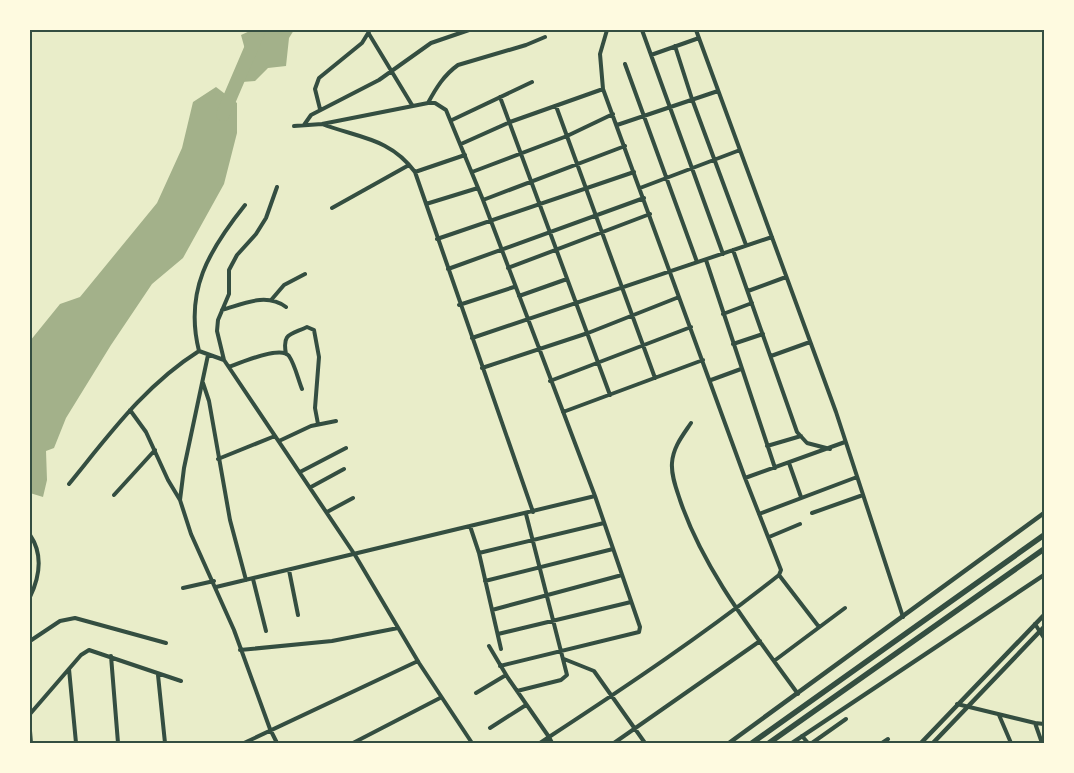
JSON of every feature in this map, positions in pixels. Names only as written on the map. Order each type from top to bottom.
[{"type":"highway","points":[[752,743],[1044,535]]},
{"type":"highway","points":[[769,743],[1044,548]]},
{"type":"street","points":[[304,125],[311,115],[379,80],[431,44],[469,30]]},
{"type":"street","points":[[607,30],[600,54],[603,88],[612,114],[704,360],[745,478],[780,563],[779,575],[819,627]]},
{"type":"street","points":[[642,30],[723,254]]},
{"type":"street","points":[[696,30],[810,342],[903,617]]},
{"type":"street","points":[[320,110],[315,89],[318,78],[344,59],[369,32],[412,105]]},
{"type":"street","points":[[428,103],[439,84],[458,65],[526,46],[545,37]]},
{"type":"street","points":[[651,55],[699,38]]},
{"type":"street","points":[[675,46],[692,99],[746,245]]},
{"type":"street","points":[[625,64],[697,262]]},
{"type":"street","points":[[452,120],[532,82]]},
{"type":"street","points":[[461,144],[510,122],[603,88]]},
{"type":"street","points":[[616,125],[668,106],[718,91]]},
{"type":"street","points":[[500,97],[522,152],[610,395]]},
{"type":"street","points":[[294,126],[322,124],[412,105],[428,103],[442,106],[452,120],[483,200],[500,251],[595,496],[640,627],[639,632],[500,666]]},
{"type":"street","points":[[556,106],[620,287],[655,378]]},
{"type":"street","points":[[472,172],[567,136],[612,114]]},
{"type":"street","points":[[322,124],[376,141],[396,152],[415,172],[459,305],[533,512]]},
{"type":"street","points":[[483,200],[625,146]]},
{"type":"street","points":[[640,188],[740,150]]},
{"type":"street","points":[[415,172],[465,154]]},
{"type":"street","points":[[332,208],[409,165]]},
{"type":"street","points":[[437,239],[634,172]]},
{"type":"street","points":[[277,187],[266,218],[256,234],[232,262],[228,279],[228,294],[216,331],[224,360],[355,555],[440,698],[470,742]]},
{"type":"street","points":[[426,204],[478,188]]},
{"type":"street","points":[[448,269],[644,198]]},
{"type":"street","points":[[199,351],[194,322],[194,301],[202,274],[210,254],[245,205]]},
{"type":"street","points":[[508,268],[557,251],[650,214]]},
{"type":"street","points":[[472,338],[772,237]]},
{"type":"street","points":[[734,250],[801,436],[815,446],[830,448]]},
{"type":"street","points":[[706,260],[775,468]]},
{"type":"street","points":[[272,299],[284,284],[305,274]]},
{"type":"street","points":[[748,291],[786,277]]},
{"type":"street","points":[[519,296],[567,279]]},
{"type":"street","points":[[459,305],[514,287]]},
{"type":"street","points":[[482,368],[588,333],[679,297]]},
{"type":"street","points":[[222,310],[250,301],[272,299],[286,307]]},
{"type":"street","points":[[723,314],[752,303]]},
{"type":"street","points":[[302,389],[286,354],[283,341],[286,337],[311,327],[314,330],[319,357],[315,397],[318,424]]},
{"type":"street","points":[[550,381],[691,327]]},
{"type":"street","points":[[733,344],[763,334]]},
{"type":"street","points":[[771,356],[810,342]]},
{"type":"street","points":[[199,351],[224,360]]},
{"type":"street","points":[[69,484],[130,410],[176,366],[199,351]]},
{"type":"street","points":[[229,367],[265,354],[286,354]]},
{"type":"street","points":[[180,500],[184,468],[208,355]]},
{"type":"street","points":[[563,412],[704,360]]},
{"type":"street","points":[[711,380],[741,369]]},
{"type":"street","points":[[203,382],[209,401],[230,520],[246,580]]},
{"type":"street","points":[[130,410],[146,432],[168,480],[180,500],[191,534],[214,581],[277,743]]},
{"type":"street","points":[[280,441],[318,424],[336,421]]},
{"type":"street","points":[[691,422],[673,453],[671,464],[673,479],[684,512],[702,552],[760,641],[798,694]]},
{"type":"street","points":[[218,459],[275,436]]},
{"type":"street","points":[[767,446],[801,436]]},
{"type":"street","points":[[745,478],[845,442]]},
{"type":"street","points":[[300,472],[346,448]]},
{"type":"street","points":[[114,496],[155,450]]},
{"type":"street","points":[[789,463],[802,497]]},
{"type":"street","points":[[310,487],[344,469]]},
{"type":"street","points":[[759,514],[857,477]]},
{"type":"street","points":[[812,514],[863,495]]},
{"type":"street","points":[[216,587],[595,496]]},
{"type":"street","points":[[327,512],[353,498]]},
{"type":"street","points":[[729,743],[1044,513]]},
{"type":"street","points":[[516,691],[565,678],[562,650],[526,514]]},
{"type":"street","points":[[479,553],[604,522]]},
{"type":"street","points":[[769,537],[800,524]]},
{"type":"street","points":[[470,526],[479,553],[502,649]]},
{"type":"street","points":[[30,535],[38,549],[40,558],[30,597]]},
{"type":"street","points":[[485,581],[612,548]]},
{"type":"street","points":[[290,570],[298,615]]},
{"type":"street","points":[[492,610],[622,575]]},
{"type":"street","points":[[540,743],[613,696],[738,607],[779,575]]},
{"type":"street","points":[[792,743],[848,704],[939,647],[1044,575]]},
{"type":"street","points":[[253,579],[266,631]]},
{"type":"street","points":[[183,588],[214,581]]},
{"type":"street","points":[[498,634],[631,602]]},
{"type":"street","points":[[774,661],[845,608]]},
{"type":"street","points":[[921,743],[1044,615]]},
{"type":"street","points":[[30,641],[60,621],[75,618],[166,643]]},
{"type":"street","points":[[1035,624],[1042,629],[1044,638]]},
{"type":"street","points":[[240,650],[332,640],[398,628]]},
{"type":"street","points":[[932,743],[1042,629]]},
{"type":"street","points":[[614,743],[760,641]]},
{"type":"street","points":[[489,646],[516,691],[552,743]]},
{"type":"street","points":[[30,714],[68,669],[81,655],[89,650],[181,682]]},
{"type":"street","points":[[110,656],[118,743]]},
{"type":"street","points":[[564,659],[594,671],[645,743]]},
{"type":"street","points":[[244,743],[270,729],[418,661]]},
{"type":"street","points":[[68,669],[76,743]]},
{"type":"street","points":[[158,675],[165,743]]},
{"type":"street","points":[[476,693],[506,675]]},
{"type":"street","points":[[353,743],[440,698]]},
{"type":"street","points":[[957,704],[1044,724]]},
{"type":"street","points":[[490,728],[526,705]]},
{"type":"street","points":[[999,715],[1010,742],[1004,743]]},
{"type":"street","points":[[812,743],[846,719]]},
{"type":"street","points":[[1035,723],[1042,743]]},
{"type":"street","points":[[30,731],[32,743]]},
{"type":"street","points":[[802,736],[808,743]]},
{"type":"street","points":[[882,743],[888,739]]},
{"type":"shaded area","points":[[252,30],[294,30],[289,38],[286,66],[268,68],[255,81],[242,82],[237,65],[246,53],[241,35]]},
{"type":"shaded area","points":[[216,87],[237,103],[237,133],[224,184],[183,258],[152,284],[111,345],[66,418],[54,448],[46,451],[47,480],[43,497],[30,493],[30,341],[60,304],[80,297],[157,203],[182,148],[193,102]]},
{"type":"waterway","points":[[223,114],[259,30]]}]
